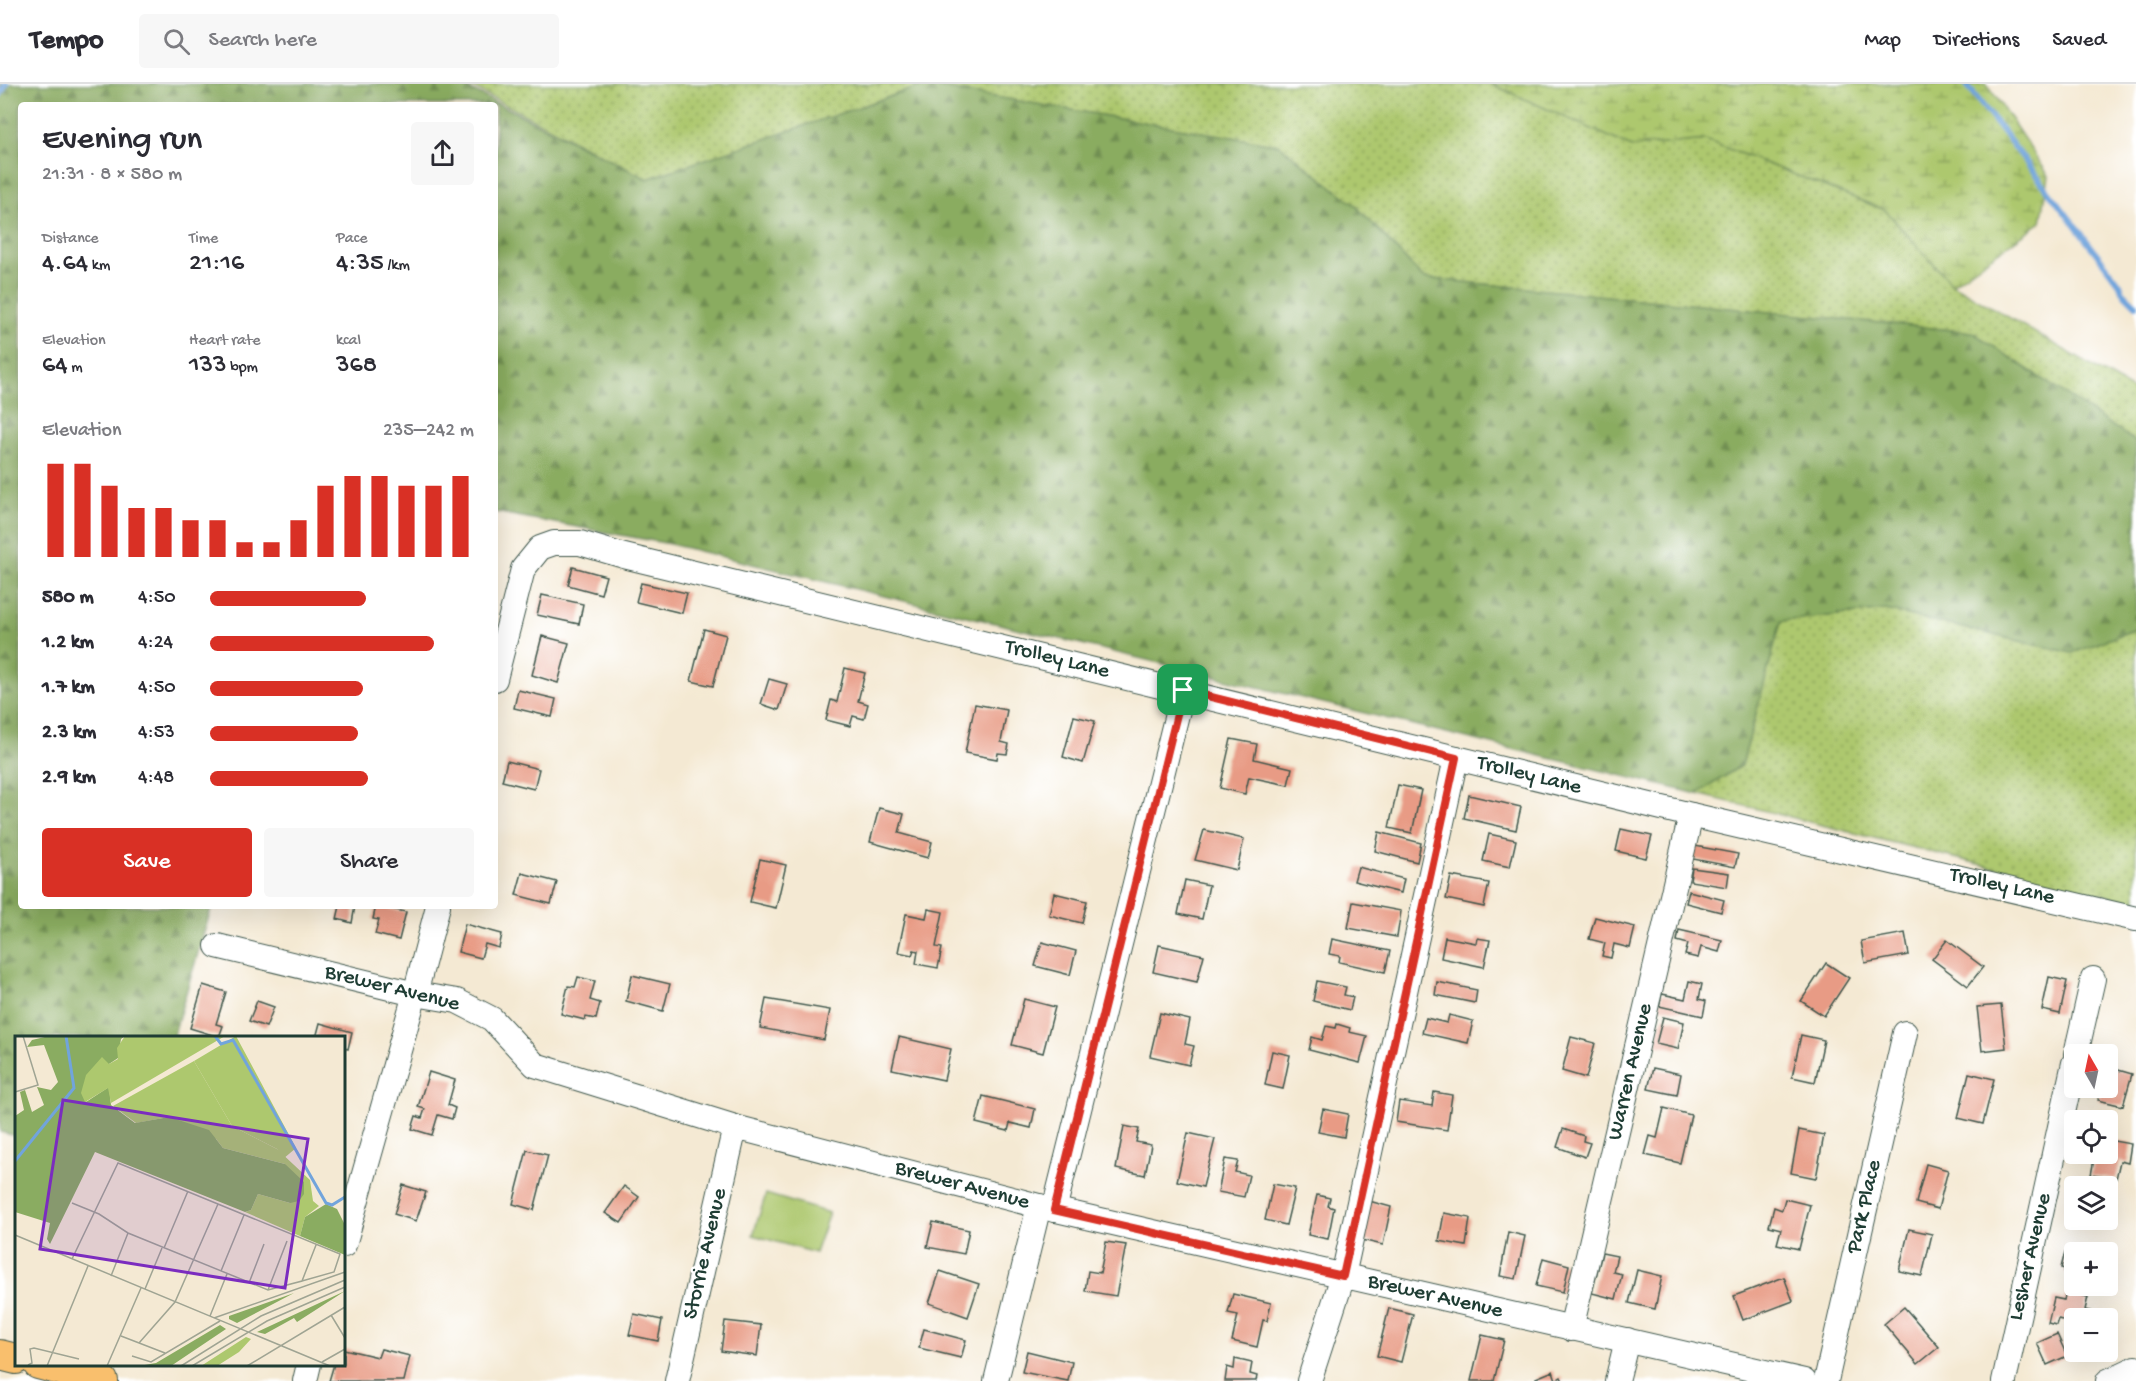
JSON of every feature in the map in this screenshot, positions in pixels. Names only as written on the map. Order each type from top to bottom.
[{"type":"main road","points":[[0,1355],[15,1359]]},
{"type":"main road","points":[[42,1366],[104,1381]]},
{"type":"street","name":"Trolley Lane","points":[[498,667],[523,569],[540,548],[554,543],[580,543],[624,556],[1691,815],[2136,919]]},
{"type":"street","points":[[996,1381],[1047,1208],[1183,690]]},
{"type":"street","points":[[1309,1381],[1343,1276],[1456,758]]},
{"type":"street","name":"Warren Avenue","points":[[1570,1329],[1691,815]]},
{"type":"street","points":[[345,1242],[416,994],[437,909]]},
{"type":"street","name":"Brewer Avenue","points":[[217,945],[416,994],[457,1001],[492,1019],[535,1065],[735,1126],[1047,1208],[1804,1381]]},
{"type":"street","points":[[2078,1044],[2093,979]]},
{"type":"street","name":"Park Place","points":[[1826,1381],[1905,1033]]},
{"type":"street","name":"Lesher Avenue","points":[[2004,1381],[2066,1098]]},
{"type":"street","name":"Storrie Avenue","points":[[677,1381],[735,1126]]},
{"type":"street","points":[[1617,1381],[1627,1340]]},
{"type":"street","points":[[304,1381],[309,1366]]},
{"type":"street","points":[[2108,1381],[2133,1370]]},
{"type":"green space","points":[[0,84],[459,84],[495,102],[18,102],[18,909],[211,909],[173,1036],[15,1036],[15,1136],[0,1132]]},
{"type":"green space","points":[[466,84],[1491,84],[1632,147],[1706,140],[1885,210],[1952,284],[2136,392],[2136,442],[1972,332],[1423,278],[1354,204],[1279,145],[924,85],[647,179]]},
{"type":"green space","points":[[1491,84],[1987,84],[2049,176],[2041,222],[1952,284],[1885,210],[1706,140],[1632,147]]},
{"type":"green space","points":[[924,85],[1279,145],[1354,204],[1423,278],[1972,332],[2136,442],[2136,629],[2072,653],[1886,610],[1781,621],[1742,765],[1697,794],[670,544],[498,513],[498,104],[647,179]]},
{"type":"green space","points":[[1886,610],[2072,653],[2136,629],[2136,903],[1697,794],[1742,765],[1781,621]]},
{"type":"green space","points":[[766,1194],[829,1213],[815,1253],[753,1235]]},
{"type":"building","points":[[573,567],[606,576],[601,594],[568,585]]},
{"type":"building","points":[[641,583],[687,593],[682,613],[636,602]]},
{"type":"building","points":[[542,595],[583,604],[579,624],[537,615]]},
{"type":"building","points":[[704,629],[726,635],[713,686],[691,681]]},
{"type":"building","points":[[542,636],[569,643],[558,683],[532,675]]},
{"type":"building","points":[[845,668],[865,673],[858,701],[868,704],[864,719],[853,716],[850,726],[826,720],[831,700],[837,702]]},
{"type":"building","points":[[769,679],[787,684],[779,710],[761,704]]},
{"type":"building","points":[[518,690],[556,699],[552,717],[514,708]]},
{"type":"building","points":[[975,704],[1007,710],[1001,742],[1009,744],[1007,754],[998,753],[997,759],[965,753]]},
{"type":"building","points":[[1074,716],[1095,721],[1083,763],[1063,757]]},
{"type":"building","points":[[1231,739],[1257,744],[1254,759],[1292,768],[1288,785],[1249,777],[1245,794],[1220,788]]},
{"type":"building","points":[[507,761],[539,769],[534,789],[502,781]]},
{"type":"building","points":[[1398,785],[1421,790],[1412,833],[1389,828]]},
{"type":"building","points":[[1469,795],[1521,807],[1516,830],[1464,818]]},
{"type":"building","points":[[879,808],[904,814],[899,833],[932,842],[928,858],[870,842]]},
{"type":"building","points":[[1621,829],[1652,836],[1646,858],[1616,851]]},
{"type":"building","points":[[1204,830],[1244,839],[1237,870],[1195,860]]},
{"type":"building","points":[[1379,832],[1421,843],[1417,862],[1375,851]]},
{"type":"building","points":[[1489,834],[1516,840],[1510,867],[1483,861]]},
{"type":"building","points":[[1695,846],[1738,854],[1735,867],[1693,859]]},
{"type":"building","points":[[760,859],[786,865],[776,908],[750,902]]},
{"type":"building","points":[[1358,867],[1404,879],[1401,893],[1354,881]]},
{"type":"building","points":[[1692,868],[1729,873],[1727,887],[1690,881]]},
{"type":"building","points":[[522,873],[557,882],[551,904],[516,895]]},
{"type":"building","points":[[1451,876],[1489,883],[1484,907],[1446,899]]},
{"type":"building","points":[[1185,880],[1209,885],[1202,919],[1178,914]]},
{"type":"building","points":[[1689,891],[1724,900],[1721,912],[1686,903]]},
{"type":"building","points":[[1054,893],[1087,901],[1082,923],[1049,915]]},
{"type":"building","points":[[1353,902],[1401,911],[1397,937],[1348,928]]},
{"type":"building","points":[[339,909],[354,909],[352,923],[337,919]]},
{"type":"building","points":[[375,909],[406,912],[399,940],[375,934],[379,920],[373,919]]},
{"type":"building","points":[[928,909],[943,912],[936,947],[942,948],[938,968],[916,964],[918,951],[914,950],[912,955],[898,952],[906,914],[926,918]]},
{"type":"building","points":[[1595,917],[1635,927],[1630,948],[1614,944],[1611,958],[1602,956],[1605,943],[1589,939]]},
{"type":"building","points":[[465,924],[502,934],[499,948],[485,944],[481,958],[458,952]]},
{"type":"building","points":[[1679,930],[1722,940],[1719,952],[1701,947],[1698,958],[1685,955],[1688,944],[1677,941]]},
{"type":"building","points":[[1905,933],[1909,955],[1865,963],[1861,941]]},
{"type":"building","points":[[1445,937],[1476,943],[1477,938],[1490,940],[1484,967],[1441,958]]},
{"type":"building","points":[[1332,939],[1390,951],[1385,972],[1339,962],[1340,956],[1329,954]]},
{"type":"building","points":[[1947,940],[1983,967],[1968,986],[1932,959]]},
{"type":"building","points":[[1042,942],[1076,951],[1070,975],[1035,966]]},
{"type":"building","points":[[1159,945],[1204,955],[1197,982],[1153,972]]},
{"type":"building","points":[[1826,963],[1849,978],[1824,1016],[1801,1001]]},
{"type":"building","points":[[632,975],[670,984],[663,1011],[626,1001]]},
{"type":"building","points":[[578,977],[595,981],[590,1000],[600,1003],[596,1019],[586,1017],[585,1020],[561,1014],[568,986],[575,987]]},
{"type":"building","points":[[2049,977],[2067,981],[2060,1014],[2042,1010]]},
{"type":"building","points":[[1317,981],[1346,987],[1344,995],[1353,997],[1350,1010],[1313,1001]]},
{"type":"building","points":[[1689,981],[1702,984],[1699,999],[1706,1001],[1703,1016],[1659,1006],[1662,994],[1685,999]]},
{"type":"building","points":[[1437,982],[1477,990],[1475,1003],[1435,995]]},
{"type":"building","points":[[203,985],[226,992],[216,1024],[223,1026],[219,1036],[190,1028]]},
{"type":"building","points":[[766,999],[830,1010],[824,1040],[760,1028]]},
{"type":"building","points":[[1024,999],[1055,1007],[1043,1053],[1012,1045]]},
{"type":"building","points":[[257,1001],[274,1007],[266,1027],[249,1021]]},
{"type":"building","points":[[2001,1005],[2006,1048],[1982,1051],[1977,1007]]},
{"type":"building","points":[[1160,1013],[1190,1020],[1185,1044],[1194,1046],[1189,1065],[1150,1056]]},
{"type":"building","points":[[1449,1015],[1473,1021],[1468,1043],[1422,1033],[1426,1018],[1447,1023]]},
{"type":"building","points":[[1663,1017],[1684,1022],[1678,1049],[1656,1044]]},
{"type":"building","points":[[320,1023],[352,1032],[348,1049],[345,1048],[345,1036],[317,1036]]},
{"type":"building","points":[[1337,1024],[1350,1028],[1349,1032],[1367,1036],[1360,1063],[1309,1050],[1312,1037],[1322,1040],[1326,1026],[1336,1028]]},
{"type":"building","points":[[1801,1035],[1824,1040],[1815,1082],[1792,1077]]},
{"type":"building","points":[[899,1037],[951,1049],[944,1080],[892,1069]]},
{"type":"building","points":[[1571,1037],[1595,1043],[1586,1078],[1562,1071]]},
{"type":"building","points":[[1272,1051],[1290,1055],[1283,1089],[1265,1085]]},
{"type":"building","points":[[1653,1068],[1681,1074],[1677,1095],[1648,1089]]},
{"type":"building","points":[[2118,1070],[2132,1074],[2123,1106],[2098,1100],[2099,1098],[2118,1098]]},
{"type":"building","points":[[429,1072],[455,1080],[448,1105],[455,1108],[452,1119],[438,1115],[432,1135],[412,1129],[416,1116],[422,1118],[425,1109],[418,1107]]},
{"type":"building","points":[[1969,1073],[1994,1079],[1983,1124],[1958,1118]]},
{"type":"building","points":[[1434,1092],[1452,1095],[1447,1130],[1396,1122],[1399,1101],[1432,1106]]},
{"type":"building","points":[[983,1096],[1035,1109],[1031,1128],[1010,1123],[1008,1131],[976,1123]]},
{"type":"building","points":[[1664,1108],[1691,1115],[1680,1163],[1645,1155],[1650,1136],[1657,1138]]},
{"type":"building","points":[[1323,1109],[1348,1114],[1344,1137],[1318,1132]]},
{"type":"building","points":[[1124,1126],[1139,1129],[1136,1142],[1151,1145],[1145,1175],[1116,1169]]},
{"type":"building","points":[[1563,1129],[1584,1136],[1583,1141],[1590,1143],[1585,1157],[1557,1147]]},
{"type":"building","points":[[1799,1130],[1824,1135],[1816,1178],[1791,1173]]},
{"type":"building","points":[[1188,1133],[1215,1139],[1203,1187],[1177,1181]]},
{"type":"building","points":[[2118,1142],[2131,1144],[2128,1163],[2120,1161],[2117,1176],[2091,1175],[2093,1164],[2118,1164]]},
{"type":"building","points":[[527,1150],[548,1155],[534,1210],[513,1204]]},
{"type":"building","points":[[1225,1159],[1238,1161],[1235,1172],[1249,1175],[1244,1197],[1218,1192]]},
{"type":"building","points":[[1926,1164],[1948,1170],[1938,1209],[1916,1203]]},
{"type":"building","points":[[1273,1184],[1295,1188],[1286,1225],[1265,1220]]},
{"type":"building","points":[[403,1185],[426,1192],[416,1221],[394,1214]]},
{"type":"building","points":[[624,1186],[639,1197],[621,1223],[605,1213]]},
{"type":"building","points":[[1317,1195],[1330,1198],[1328,1206],[1334,1208],[1328,1239],[1308,1235]]},
{"type":"building","points":[[1785,1199],[1810,1205],[1799,1249],[1777,1244],[1781,1229],[1769,1226],[1774,1207],[1782,1210]]},
{"type":"building","points":[[1369,1201],[1391,1207],[1383,1245],[1361,1240]]},
{"type":"building","points":[[1444,1213],[1470,1218],[1466,1246],[1439,1241]]},
{"type":"building","points":[[933,1222],[969,1230],[964,1254],[927,1247]]},
{"type":"building","points":[[1909,1229],[1932,1234],[1922,1276],[1899,1271]]},
{"type":"building","points":[[1508,1232],[1525,1236],[1516,1279],[1500,1276]]},
{"type":"building","points":[[1106,1242],[1126,1245],[1116,1296],[1085,1291],[1088,1271],[1100,1273]]},
{"type":"building","points":[[1602,1253],[1617,1256],[1613,1272],[1622,1274],[1616,1299],[1592,1293]]},
{"type":"building","points":[[1543,1258],[1569,1265],[1563,1292],[1536,1286]]},
{"type":"building","points":[[1637,1270],[1662,1276],[1655,1309],[1629,1303]]},
{"type":"building","points":[[940,1271],[979,1284],[968,1317],[929,1303]]},
{"type":"building","points":[[1784,1277],[1793,1301],[1743,1320],[1734,1296]]},
{"type":"building","points":[[1233,1294],[1271,1303],[1267,1321],[1263,1320],[1257,1347],[1232,1341],[1238,1315],[1228,1313]]},
{"type":"building","points":[[2065,1296],[2088,1297],[2085,1308],[2064,1308],[2064,1320],[2058,1319],[2056,1325],[2048,1323],[2054,1298],[2064,1300]]},
{"type":"building","points":[[1904,1307],[1939,1347],[1918,1364],[1884,1324]]},
{"type":"building","points":[[1389,1308],[1413,1314],[1401,1362],[1377,1356]]},
{"type":"building","points":[[634,1314],[662,1320],[658,1341],[629,1335]]},
{"type":"building","points":[[725,1321],[761,1325],[757,1356],[721,1351]]},
{"type":"building","points":[[924,1329],[966,1340],[961,1358],[919,1348]]},
{"type":"building","points":[[2057,1334],[2064,1349],[2064,1357],[2047,1365],[2037,1343]]},
{"type":"building","points":[[1482,1335],[1504,1340],[1494,1381],[1471,1381]]},
{"type":"building","points":[[345,1349],[378,1357],[381,1349],[410,1356],[404,1381],[329,1381],[333,1366],[345,1366]]},
{"type":"building","points":[[1027,1351],[1072,1362],[1068,1381],[1022,1372]]},
{"type":"building","points":[[1235,1359],[1252,1363],[1250,1374],[1257,1376],[1256,1381],[1225,1381],[1227,1367],[1234,1369]]},
{"type":"building","points":[[1553,1371],[1556,1380],[1561,1377],[1563,1381],[1537,1381],[1536,1378]]},
{"type":"waterway","points":[[0,95],[6,84]]},
{"type":"waterway","points":[[1966,84],[2120,284],[2122,291],[2136,305]]},
{"type":"route","points":[[1183,690],[1456,758],[1343,1276],[1054,1210],[1183,690]]}]
